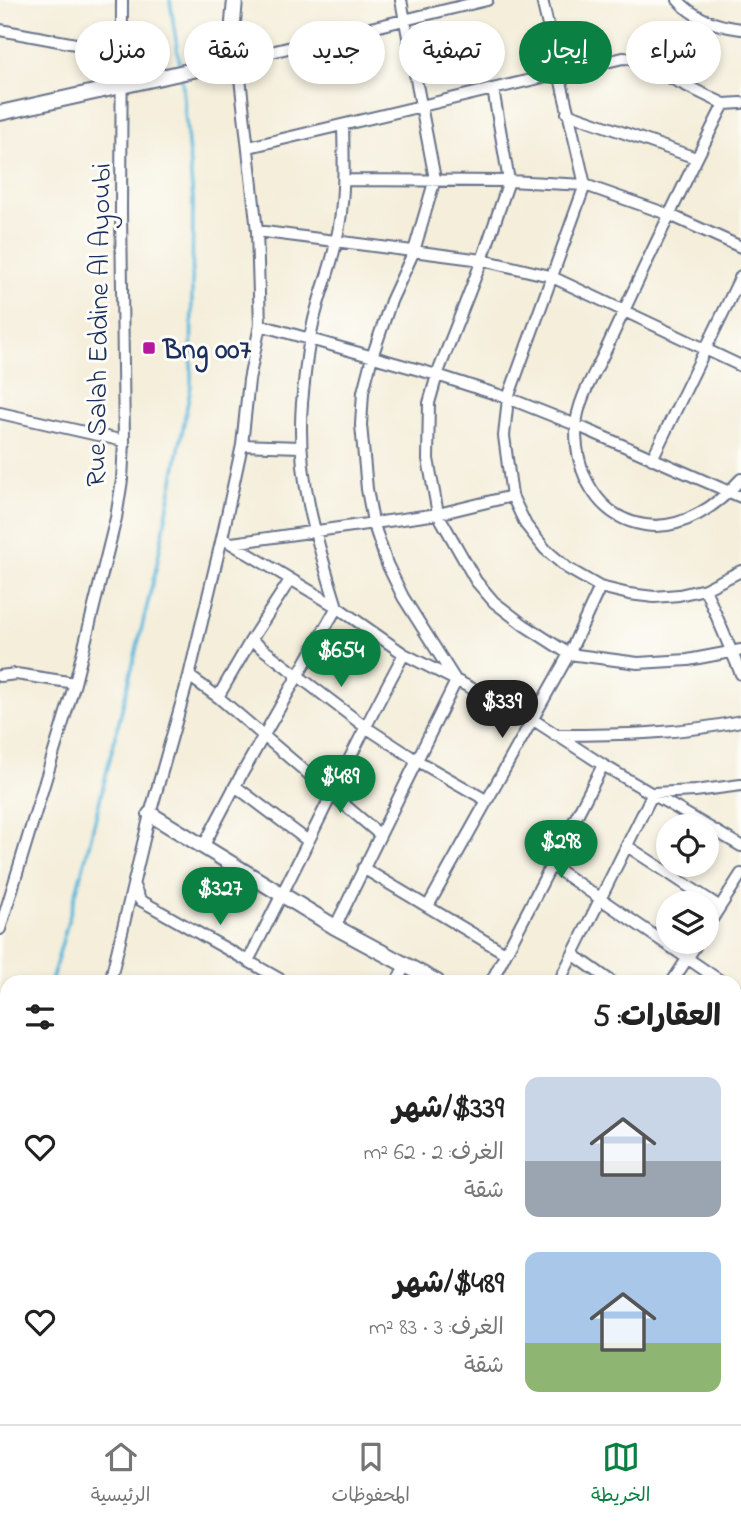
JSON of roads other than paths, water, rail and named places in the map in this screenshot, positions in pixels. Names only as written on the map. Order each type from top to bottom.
[{"type":"street","name":"Rue Salah Eddine Al Ayoubi","points":[[122,0],[123,21]]},
{"type":"street","points":[[233,21],[235,0]]},
{"type":"street","points":[[401,0],[435,179],[414,251],[391,300],[372,358],[363,392],[361,425],[373,522],[387,564],[403,597],[456,681]]},
{"type":"street","points":[[274,51],[487,0]]},
{"type":"street","points":[[542,0],[547,21]]},
{"type":"street","points":[[678,0],[686,9],[711,24],[741,29]]},
{"type":"street","points":[[0,30],[75,44]]},
{"type":"street","points":[[612,61],[638,59],[664,75],[724,104],[741,103]]},
{"type":"street","points":[[0,113],[184,73]]},
{"type":"street","points":[[249,147],[519,83]]},
{"type":"street","name":"Rue Salah Eddine Al Ayoubi","points":[[0,929],[75,682],[116,518],[122,480],[123,84]]},
{"type":"street","points":[[112,975],[150,814],[227,540],[249,380],[260,325],[257,230],[241,84]]},
{"type":"street","points":[[560,84],[585,185],[508,398],[504,436],[512,496],[526,525],[545,549],[567,568],[600,587],[654,597],[680,595],[705,589],[741,571]]},
{"type":"street","points":[[493,89],[509,181],[429,403],[428,459],[439,514],[476,581],[494,602],[569,654],[638,663],[688,660],[737,652]]},
{"type":"street","points":[[724,104],[625,309],[581,405],[576,425],[578,454],[584,479],[600,502],[620,518],[646,525],[674,524],[697,514],[729,493],[741,479]]},
{"type":"street","points":[[567,113],[696,158]]},
{"type":"street","points":[[203,847],[337,607],[313,530],[301,447],[302,405],[311,338],[316,311],[337,242],[344,180],[343,125]]},
{"type":"street","points":[[344,180],[435,179],[585,185],[670,215],[741,247]]},
{"type":"street","points":[[257,230],[482,260],[550,276],[625,309],[741,366]]},
{"type":"street","points":[[652,459],[741,276]]},
{"type":"street","points":[[260,325],[508,398],[741,497]]},
{"type":"street","points":[[0,413],[124,441]]},
{"type":"street","points":[[242,445],[301,447]]},
{"type":"street","points":[[227,540],[439,514],[512,496]]},
{"type":"street","points":[[227,540],[337,607],[404,654],[532,719],[603,765],[741,846]]},
{"type":"street","points":[[218,697],[290,580]]},
{"type":"street","points":[[428,906],[569,654],[600,587]]},
{"type":"street","points":[[705,589],[737,652],[741,674]]},
{"type":"street","points":[[251,640],[364,726],[416,760],[486,800]]},
{"type":"street","points":[[248,961],[334,794],[364,726],[404,654]]},
{"type":"street","points":[[0,676],[16,674],[75,682]]},
{"type":"street","points":[[189,676],[218,697],[379,834]]},
{"type":"street","points":[[335,927],[456,681]]},
{"type":"street","points":[[555,735],[704,729],[741,721]]},
{"type":"street","points":[[494,975],[603,765]]},
{"type":"street","points":[[653,793],[741,785]]},
{"type":"street","points":[[235,786],[308,841]]},
{"type":"street","points":[[563,975],[653,793]]},
{"type":"street","points":[[150,814],[335,927],[424,975]]},
{"type":"street","points":[[627,846],[720,907],[741,874]]},
{"type":"street","points":[[551,865],[711,975]]},
{"type":"street","points":[[363,868],[505,953]]},
{"type":"street","points":[[134,886],[140,900],[273,975]]},
{"type":"street","points":[[676,975],[690,954]]},
{"type":"street","points":[[574,955],[602,975]]},
{"type":"street","points":[[400,975],[405,965]]},
{"type":"waterway","points":[[170,0],[180,67]]},
{"type":"waterway","points":[[53,975],[86,857],[156,569],[191,386],[193,200],[182,78]]},
{"type":"place","name":"Bng 007","points":[[149,348]]}]
